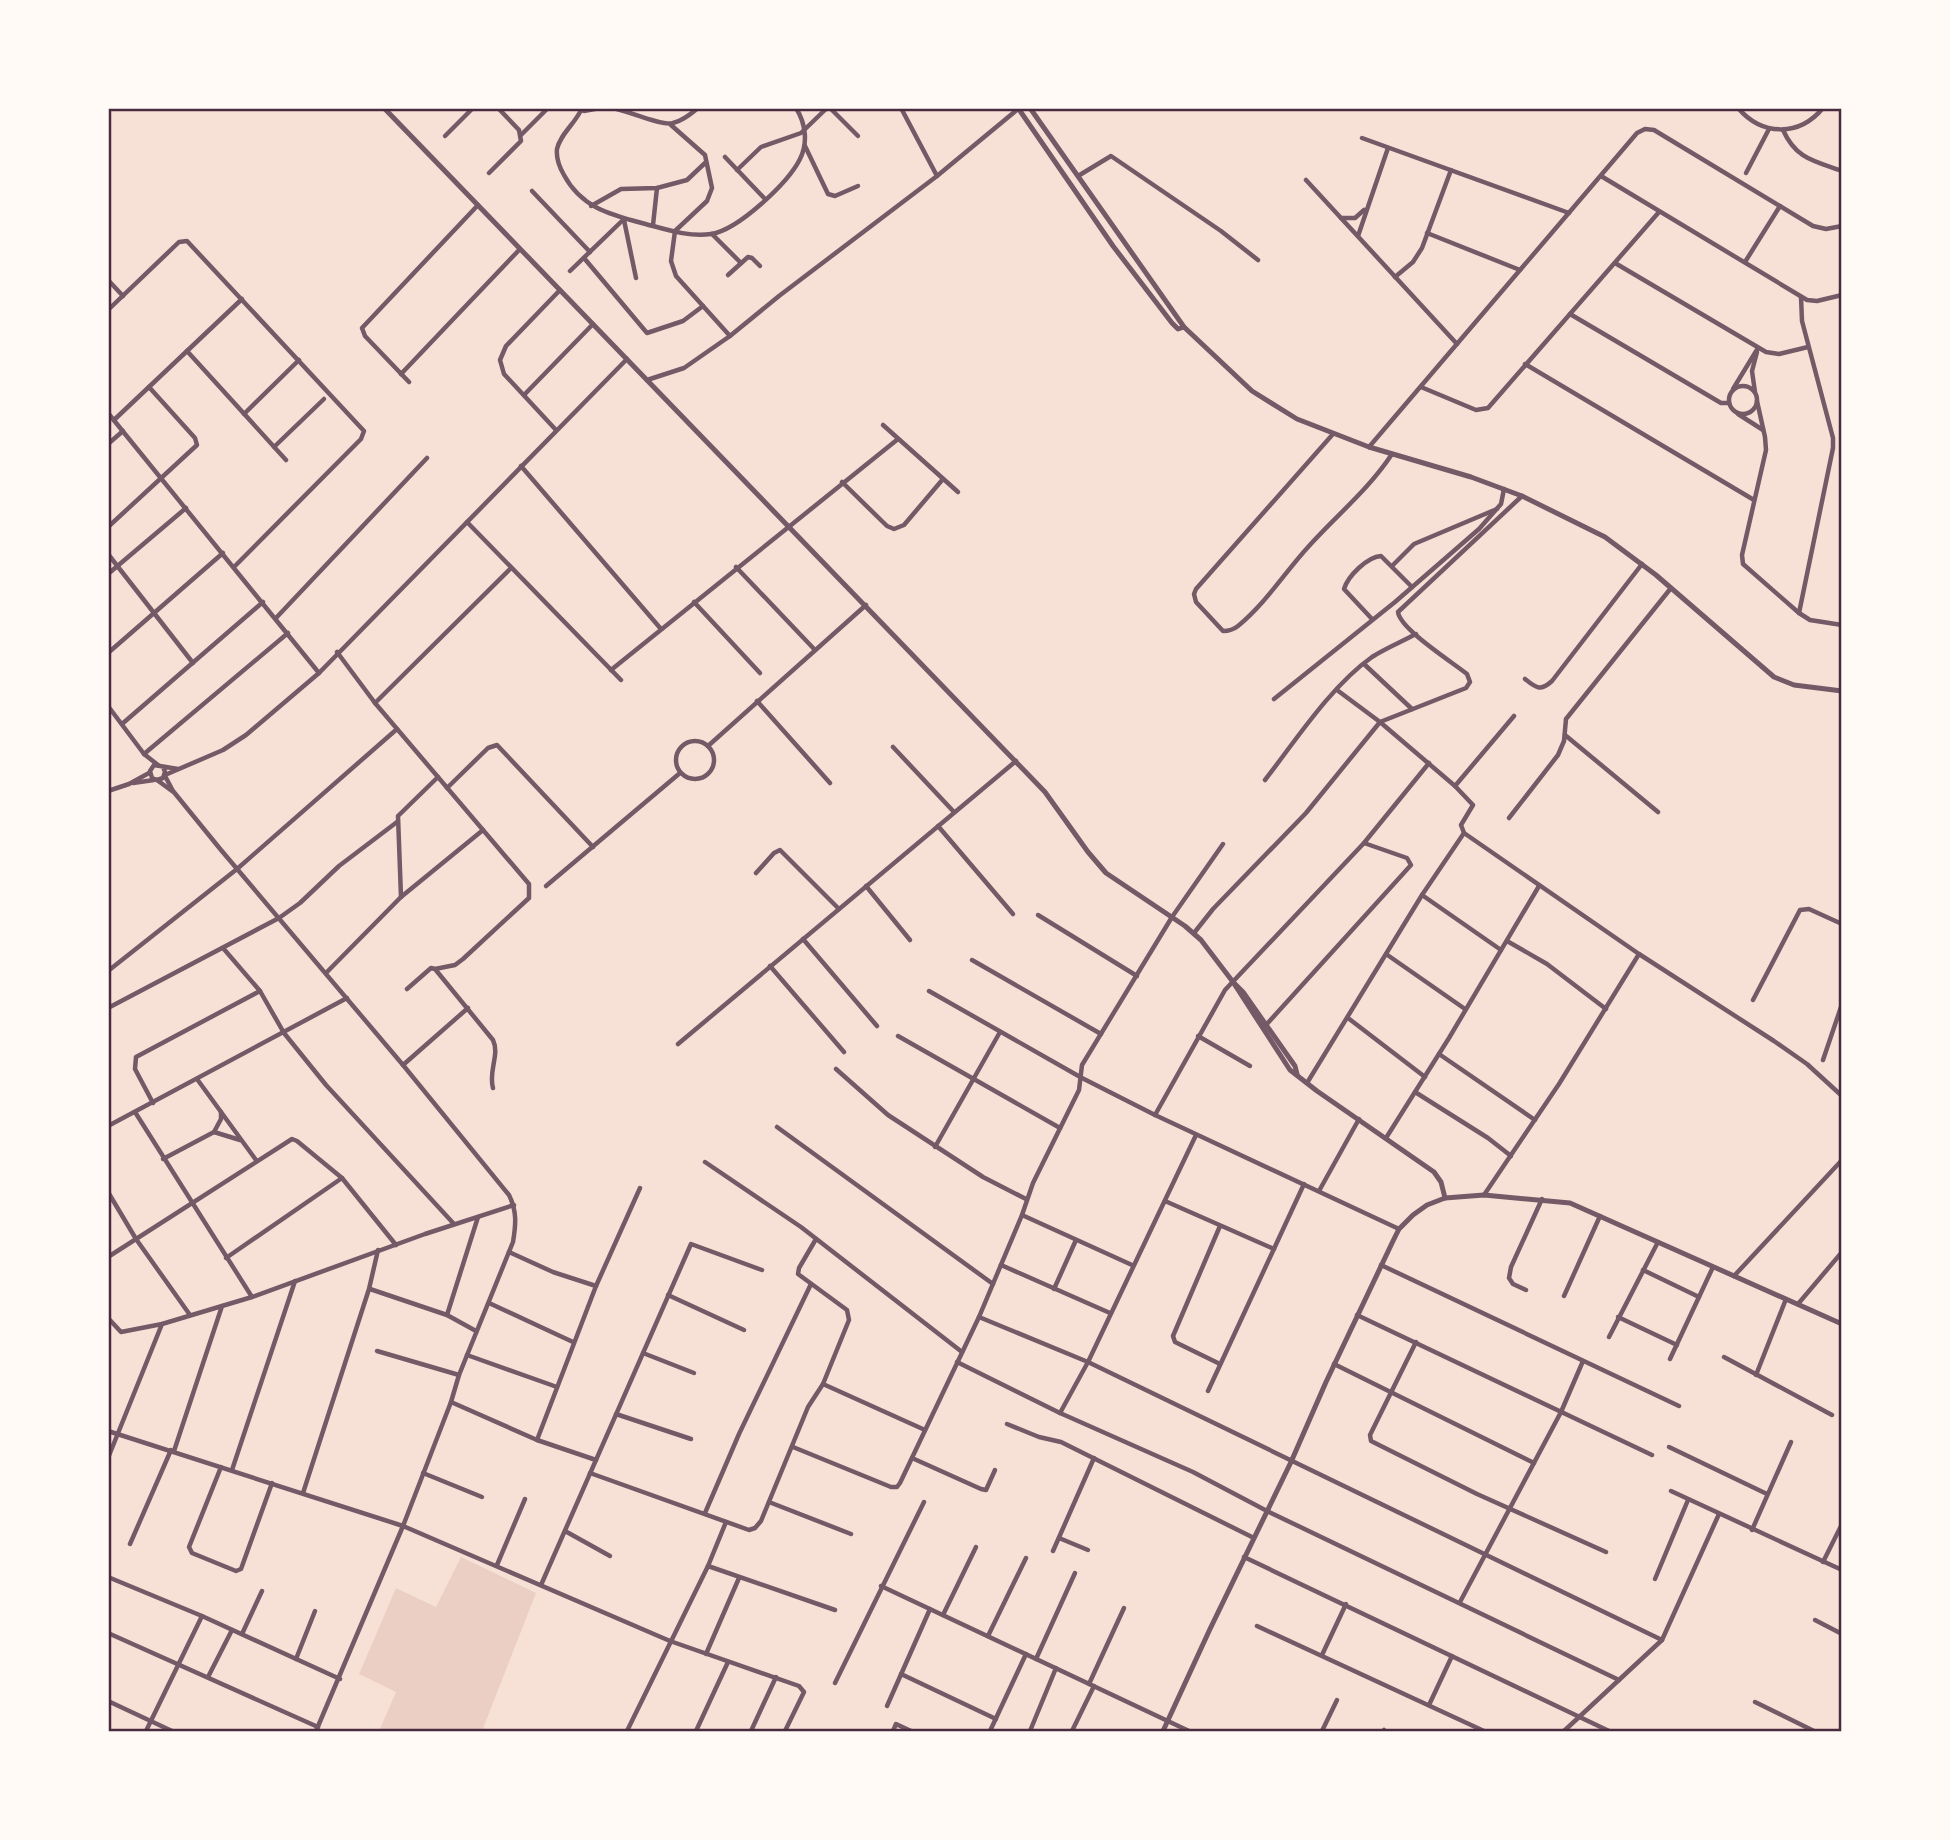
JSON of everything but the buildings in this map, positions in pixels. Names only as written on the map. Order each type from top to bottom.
[{"type":"street","points":[[384,108],[1016,761],[1052,800],[1100,867],[1194,933],[1233,982],[1290,1070],[1434,1172],[1441,1182],[1445,1198]]},
{"type":"street","points":[[445,136],[473,108]]},
{"type":"street","points":[[498,108],[521,135]]},
{"type":"street","points":[[489,173],[517,146],[521,135],[548,108]]},
{"type":"street","points":[[600,108],[580,109],[559,145],[556,152],[566,180],[591,206],[624,219],[675,231],[712,234],[741,219],[765,200],[794,168],[805,145]]},
{"type":"street","points":[[612,108],[671,125],[705,155],[711,181],[711,196],[675,231],[671,254],[672,269],[730,336]]},
{"type":"street","points":[[671,125],[698,108]]},
{"type":"street","points":[[796,108],[805,130],[805,145],[828,194],[835,195],[858,186]]},
{"type":"street","points":[[737,170],[761,147],[797,135],[829,108],[858,136]]},
{"type":"street","points":[[901,108],[937,176]]},
{"type":"street","points":[[1738,108],[1752,122],[1769,129],[1783,130],[1809,122],[1823,108]]},
{"type":"street","points":[[647,380],[684,368],[730,336],[937,176],[1018,109],[1113,246],[1172,323],[1178,329],[1184,327]]},
{"type":"street","points":[[1034,110],[1077,177],[1184,327],[1268,402],[1297,419],[1333,434],[1522,496],[1605,537],[1671,588],[1774,677],[1794,685],[1842,691]]},
{"type":"street","points":[[1370,447],[1637,134],[1645,129],[1651,130],[1817,227],[1830,229],[1842,226]]},
{"type":"street","points":[[1746,173],[1769,129]]},
{"type":"street","points":[[1783,130],[1798,153],[1842,171]]},
{"type":"street","points":[[1362,138],[1569,213]]},
{"type":"street","points":[[1357,236],[1388,148]]},
{"type":"street","points":[[1077,177],[1111,156],[1211,224],[1258,260]]},
{"type":"street","points":[[725,157],[765,200]]},
{"type":"street","points":[[591,206],[621,189],[657,188],[687,180],[705,162]]},
{"type":"street","points":[[1395,278],[1418,255],[1451,170]]},
{"type":"street","points":[[1601,176],[1801,297],[1817,301],[1842,295]]},
{"type":"street","points":[[1306,180],[1457,344]]},
{"type":"street","points":[[653,225],[657,188]]},
{"type":"street","points":[[532,191],[590,252]]},
{"type":"street","points":[[409,382],[365,335],[362,328],[478,205]]},
{"type":"street","points":[[1745,262],[1780,206]]},
{"type":"street","points":[[1341,218],[1355,218],[1365,209]]},
{"type":"street","points":[[1421,387],[1476,410],[1484,410],[1659,212]]},
{"type":"street","points":[[570,271],[624,219]]},
{"type":"street","points":[[624,219],[636,278]]},
{"type":"street","points":[[1427,233],[1520,270]]},
{"type":"street","points":[[712,234],[741,263]]},
{"type":"street","points":[[108,310],[183,240],[190,243],[362,428],[363,435],[234,567]]},
{"type":"street","points":[[401,374],[520,249]]},
{"type":"street","points":[[728,275],[749,257],[760,266]]},
{"type":"street","points":[[584,258],[646,333],[686,320],[703,306]]},
{"type":"street","points":[[1615,262],[1774,355],[1808,346]]},
{"type":"street","points":[[108,280],[123,296]]},
{"type":"street","points":[[556,430],[501,368],[502,354],[506,346],[560,290]]},
{"type":"street","points":[[1799,613],[1833,449],[1829,419],[1801,313],[1801,297]]},
{"type":"street","points":[[114,420],[242,299]]},
{"type":"street","points":[[1570,314],[1721,403],[1728,403]]},
{"type":"street","points":[[524,396],[593,324]]},
{"type":"street","points":[[1728,403],[1732,391],[1758,348]]},
{"type":"street","points":[[1758,348],[1752,371],[1766,450],[1742,555],[1743,564],[1810,620],[1842,625]]},
{"type":"street","points":[[187,351],[286,460]]},
{"type":"street","points":[[108,791],[129,784],[156,780],[223,750],[246,735],[319,673],[627,359]]},
{"type":"street","points":[[244,414],[299,360]]},
{"type":"street","points":[[1524,364],[1754,500]]},
{"type":"street","points":[[1732,391],[1744,386],[1755,393]]},
{"type":"street","points":[[108,527],[194,449],[197,442],[149,387]]},
{"type":"street","points":[[274,447],[324,399]]},
{"type":"street","points":[[1736,413],[1750,413],[1757,401]]},
{"type":"street","points":[[1728,403],[1736,413],[1764,431]]},
{"type":"street","points":[[108,413],[319,673]]},
{"type":"street","points":[[883,425],[958,492]]},
{"type":"street","points":[[108,443],[123,431]]},
{"type":"street","points":[[1333,434],[1196,589],[1196,602],[1223,631],[1237,626],[1271,593],[1307,548],[1380,472],[1392,454]]},
{"type":"street","points":[[611,670],[898,439]]},
{"type":"street","points":[[276,618],[427,458]]},
{"type":"street","points":[[521,466],[661,629]]},
{"type":"street","points":[[842,482],[887,526],[894,529],[901,527],[943,478]]},
{"type":"street","points":[[1274,699],[1479,529],[1497,509],[1504,489]]},
{"type":"street","points":[[1194,933],[1213,909],[1306,813],[1380,722],[1466,688],[1470,682],[1467,674],[1416,634],[1399,617],[1398,612],[1522,496]]},
{"type":"street","points":[[108,574],[186,508]]},
{"type":"street","points":[[1392,566],[1414,544],[1497,509]]},
{"type":"street","points":[[467,522],[621,680]]},
{"type":"street","points":[[108,653],[223,553]]},
{"type":"street","points":[[108,554],[193,663]]},
{"type":"street","points":[[1372,619],[1344,589],[1346,582],[1376,555],[1381,556],[1412,587]]},
{"type":"street","points":[[1525,679],[1539,689],[1552,681],[1642,564]]},
{"type":"street","points":[[736,567],[814,650]]},
{"type":"street","points":[[375,704],[511,568]]},
{"type":"street","points":[[1509,818],[1558,755],[1565,735],[1566,719],[1671,588]]},
{"type":"street","points":[[122,724],[263,602]]},
{"type":"street","points":[[694,602],[760,673]]},
{"type":"street","points":[[708,746],[866,605]]},
{"type":"street","points":[[144,754],[288,634]]},
{"type":"street","points":[[1265,780],[1337,690],[1379,653],[1416,634]]},
{"type":"street","points":[[337,652],[375,704],[529,884],[529,898],[456,965],[431,968],[408,989]]},
{"type":"street","points":[[1364,664],[1412,709]]},
{"type":"street","points":[[1337,690],[1429,763],[1473,805],[1461,825],[1464,833],[1639,954],[1774,1041],[1807,1064],[1842,1096]]},
{"type":"street","points":[[757,701],[830,783]]},
{"type":"street","points":[[108,706],[144,754],[156,780],[173,791]]},
{"type":"street","points":[[1455,786],[1514,716]]},
{"type":"street","points":[[108,971],[237,869],[397,729]]},
{"type":"street","points":[[1565,735],[1658,812]]},
{"type":"street","points":[[692,741],[708,746],[714,763],[708,774],[691,779],[680,773],[676,756],[681,746],[692,741]]},
{"type":"street","points":[[447,788],[488,748],[497,745],[593,847]]},
{"type":"street","points":[[893,747],[954,812]]},
{"type":"street","points":[[144,754],[161,766],[179,769]]},
{"type":"street","points":[[678,1044],[1016,761]]},
{"type":"street","points":[[1155,1115],[1222,995],[1364,843],[1429,763]]},
{"type":"street","points":[[129,784],[161,766]]},
{"type":"street","points":[[108,1633],[208,1676],[317,1729],[340,1679],[452,1402],[476,1331],[509,1252],[516,1219],[509,1195],[173,791],[161,766]]},
{"type":"street","points":[[546,887],[680,773]]},
{"type":"street","points":[[401,897],[397,822],[401,812],[438,777]]},
{"type":"street","points":[[108,1008],[279,918],[300,903],[339,866],[397,822]]},
{"type":"street","points":[[938,826],[1013,914]]},
{"type":"street","points":[[326,973],[401,897],[483,830]]},
{"type":"street","points":[[1307,1083],[1422,895],[1464,833]]},
{"type":"street","points":[[1266,1025],[1411,865],[1407,858],[1364,843]]},
{"type":"street","points":[[793,1447],[891,1487],[897,1487],[900,1483],[979,1317],[1022,1215],[1026,1199],[1079,1090],[1082,1065],[1172,917],[1223,844]]},
{"type":"street","points":[[756,873],[774,852],[780,850],[839,909]]},
{"type":"street","points":[[866,886],[910,940]]},
{"type":"street","points":[[1386,1138],[1539,886]]},
{"type":"street","points":[[1422,895],[1501,950]]},
{"type":"street","points":[[1753,1000],[1800,910],[1809,909],[1842,924]]},
{"type":"street","points":[[1038,915],[1137,976]]},
{"type":"street","points":[[803,939],[877,1026]]},
{"type":"street","points":[[1507,941],[1547,964],[1606,1009]]},
{"type":"street","points":[[223,948],[260,991],[284,1034],[326,1086],[454,1224]]},
{"type":"street","points":[[1386,954],[1465,1009]]},
{"type":"street","points":[[1484,1195],[1639,954]]},
{"type":"street","points":[[972,960],[1101,1034]]},
{"type":"street","points":[[771,966],[844,1052]]},
{"type":"street","points":[[435,969],[496,1045],[491,1070],[493,1088]]},
{"type":"street","points":[[1233,982],[1266,1025],[1297,1074]]},
{"type":"street","points":[[153,1103],[134,1066],[138,1055],[260,991]]},
{"type":"street","points":[[929,991],[1082,1078],[1155,1115],[1399,1229]]},
{"type":"street","points":[[108,1126],[347,998]]},
{"type":"street","points":[[1823,1060],[1839,1024],[1842,1004]]},
{"type":"street","points":[[403,1065],[468,1008]]},
{"type":"street","points":[[1348,1018],[1425,1077]]},
{"type":"street","points":[[935,1147],[1000,1032]]},
{"type":"street","points":[[898,1036],[1060,1128]]},
{"type":"street","points":[[1198,1036],[1250,1066]]},
{"type":"street","points":[[1439,1054],[1535,1119]]},
{"type":"street","points":[[836,1069],[888,1115],[983,1177],[1026,1199]]},
{"type":"street","points":[[197,1079],[256,1160]]},
{"type":"street","points":[[1415,1093],[1488,1138],[1511,1156]]},
{"type":"street","points":[[135,1112],[252,1297]]},
{"type":"street","points":[[163,1159],[214,1132],[221,1119],[221,1112]]},
{"type":"street","points":[[1319,1191],[1359,1119]]},
{"type":"street","points":[[777,1127],[993,1284]]},
{"type":"street","points":[[214,1132],[242,1141]]},
{"type":"street","points":[[1060,1413],[1088,1362],[1196,1135]]},
{"type":"street","points":[[108,1257],[292,1139],[342,1178],[396,1245]]},
{"type":"street","points":[[1734,1276],[1842,1160]]},
{"type":"street","points":[[705,1162],[816,1239],[962,1352]]},
{"type":"street","points":[[226,1258],[342,1178]]},
{"type":"street","points":[[1208,1391],[1304,1184]]},
{"type":"street","points":[[537,1440],[573,1342],[640,1188]]},
{"type":"street","points":[[108,1192],[136,1239],[190,1315]]},
{"type":"street","points":[[1163,1731],[1244,1557],[1292,1462],[1334,1364],[1399,1229],[1427,1205],[1445,1198],[1484,1195],[1570,1203],[1842,1324]]},
{"type":"street","points":[[1526,1290],[1513,1284],[1509,1278],[1511,1267],[1542,1199]]},
{"type":"street","points":[[1164,1201],[1274,1249]]},
{"type":"street","points":[[108,1318],[121,1332],[162,1324],[252,1297],[379,1250],[514,1205]]},
{"type":"street","points":[[1022,1215],[1132,1265]]},
{"type":"street","points":[[1564,1296],[1600,1216]]},
{"type":"street","points":[[447,1315],[478,1217]]},
{"type":"street","points":[[1220,1226],[1173,1336],[1175,1342],[1220,1364]]},
{"type":"street","points":[[590,1473],[749,1530],[755,1528],[769,1502],[808,1407],[823,1384],[849,1320],[847,1310],[797,1274],[816,1239]]},
{"type":"street","points":[[1054,1289],[1076,1240]]},
{"type":"street","points":[[1609,1337],[1658,1242]]},
{"type":"street","points":[[541,1585],[691,1244],[762,1270]]},
{"type":"street","points":[[303,1493],[379,1250]]},
{"type":"street","points":[[509,1252],[553,1272],[596,1286]]},
{"type":"street","points":[[1798,1304],[1842,1252]]},
{"type":"street","points":[[1001,1265],[1110,1313]]},
{"type":"street","points":[[1381,1265],[1679,1406]]},
{"type":"street","points":[[1670,1359],[1713,1267]]},
{"type":"street","points":[[1643,1270],[1699,1297]]},
{"type":"street","points":[[232,1471],[295,1281]]},
{"type":"street","points":[[705,1513],[739,1434],[811,1284]]},
{"type":"street","points":[[369,1289],[447,1315],[476,1331]]},
{"type":"street","points":[[668,1295],[744,1330]]},
{"type":"street","points":[[1756,1375],[1786,1299]]},
{"type":"street","points":[[489,1303],[573,1342]]},
{"type":"street","points":[[130,1544],[173,1451],[222,1306]]},
{"type":"street","points":[[1357,1315],[1652,1455]]},
{"type":"street","points":[[979,1317],[1088,1362],[1662,1640]]},
{"type":"street","points":[[1618,1317],[1677,1345]]},
{"type":"street","points":[[108,1458],[162,1324]]},
{"type":"street","points":[[1416,1342],[1370,1435],[1371,1441],[1510,1509],[1606,1552]]},
{"type":"street","points":[[377,1351],[459,1376]]},
{"type":"street","points":[[643,1353],[694,1373]]},
{"type":"street","points":[[467,1355],[557,1387]]},
{"type":"street","points":[[1724,1357],[1832,1415]]},
{"type":"street","points":[[1460,1602],[1561,1412],[1583,1361]]},
{"type":"street","points":[[957,1362],[1060,1413],[1193,1472],[1267,1511],[1619,1680]]},
{"type":"street","points":[[1334,1364],[1534,1463]]},
{"type":"street","points":[[823,1384],[925,1430]]},
{"type":"street","points":[[452,1402],[537,1440],[596,1460]]},
{"type":"street","points":[[616,1414],[691,1439]]},
{"type":"street","points":[[1007,1423],[1040,1437],[1061,1442],[1254,1538]]},
{"type":"street","points":[[108,1431],[403,1526],[670,1641],[799,1686],[804,1692],[785,1731]]},
{"type":"street","points":[[1752,1530],[1791,1442]]},
{"type":"street","points":[[1669,1447],[1767,1494]]},
{"type":"street","points":[[912,1458],[981,1489],[986,1489],[995,1471]]},
{"type":"street","points":[[1053,1551],[1094,1458]]},
{"type":"street","points":[[221,1467],[189,1547],[192,1553],[236,1571],[241,1569],[272,1483]]},
{"type":"street","points":[[423,1472],[482,1497]]},
{"type":"street","points":[[1671,1491],[1842,1570]]},
{"type":"street","points":[[497,1565],[525,1499]]},
{"type":"street","points":[[1655,1579],[1688,1500]]},
{"type":"street","points":[[769,1502],[851,1534]]},
{"type":"street","points":[[835,1683],[924,1502]]},
{"type":"street","points":[[1564,1731],[1662,1640],[1719,1514]]},
{"type":"street","points":[[627,1731],[708,1566],[726,1522]]},
{"type":"street","points":[[1823,1562],[1842,1524]]},
{"type":"street","points":[[565,1531],[610,1556]]},
{"type":"street","points":[[1059,1538],[1088,1550]]},
{"type":"street","points":[[943,1615],[976,1547]]},
{"type":"street","points":[[1244,1557],[1609,1731]]},
{"type":"street","points":[[988,1636],[1026,1558]]},
{"type":"street","points":[[708,1566],[835,1610]]},
{"type":"street","points":[[1036,1658],[1075,1573]]},
{"type":"street","points":[[706,1654],[739,1578]]},
{"type":"street","points":[[109,1579],[202,1616],[340,1679]]},
{"type":"street","points":[[881,1586],[1189,1731]]},
{"type":"street","points":[[242,1634],[262,1591]]},
{"type":"street","points":[[1322,1655],[1346,1605]]},
{"type":"street","points":[[1072,1731],[1124,1608]]},
{"type":"street","points":[[887,1706],[930,1609]]},
{"type":"street","points":[[296,1659],[315,1611]]},
{"type":"street","points":[[146,1731],[202,1616]]},
{"type":"street","points":[[1815,1620],[1842,1634]]},
{"type":"street","points":[[1257,1626],[1484,1731]]},
{"type":"street","points":[[208,1676],[232,1630]]},
{"type":"street","points":[[990,1731],[1026,1654]]},
{"type":"street","points":[[1429,1705],[1452,1656]]},
{"type":"street","points":[[696,1731],[728,1662]]},
{"type":"street","points":[[1030,1731],[1056,1668]]},
{"type":"street","points":[[901,1674],[996,1719]]},
{"type":"street","points":[[751,1731],[776,1677]]},
{"type":"street","points":[[1322,1731],[1337,1700]]},
{"type":"street","points":[[108,1701],[172,1731]]},
{"type":"street","points":[[1755,1702],[1804,1729],[1814,1731]]},
{"type":"street","points":[[893,1731],[896,1724],[911,1731]]},
{"type":"shaded area","points":[[461,1557],[536,1593],[482,1731],[379,1731],[396,1692],[359,1674],[396,1588],[436,1607]]}]
